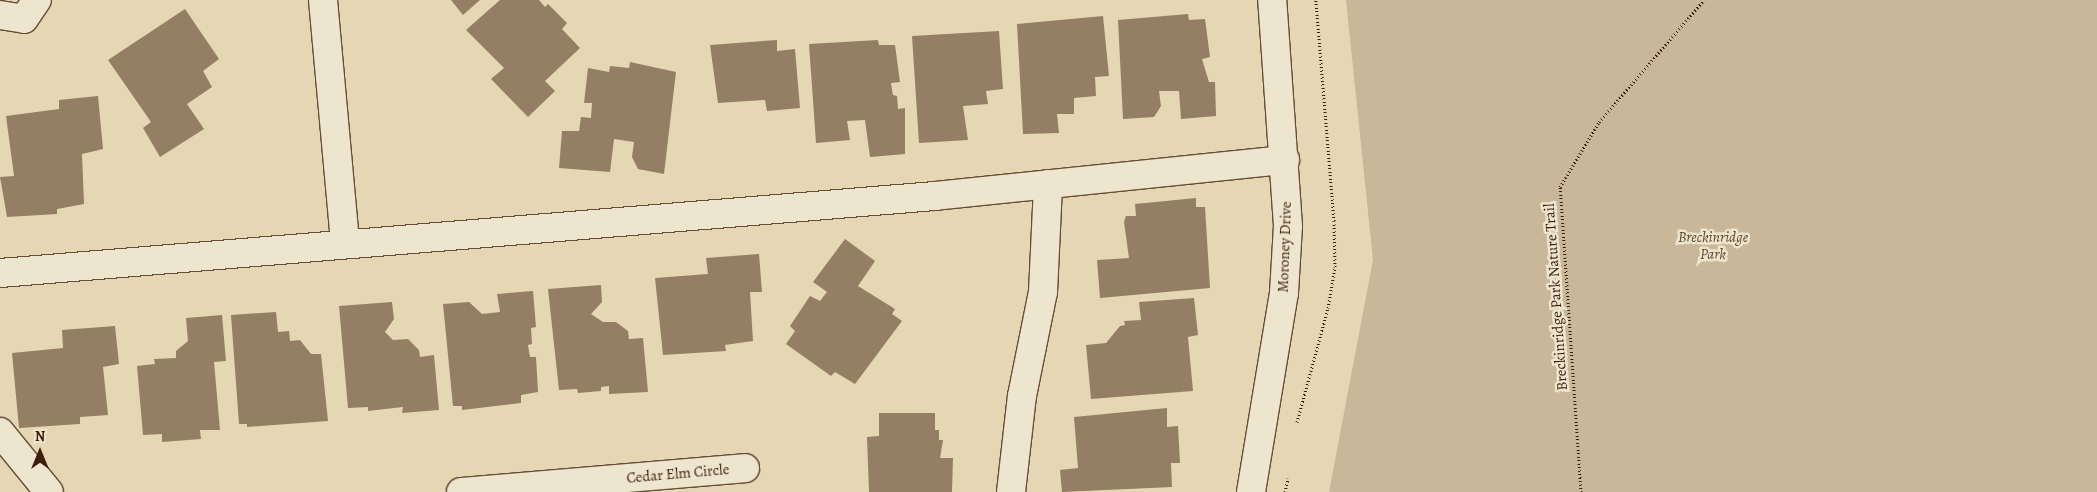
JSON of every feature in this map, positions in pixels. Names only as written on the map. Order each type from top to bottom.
[{"type":"street","points":[[0,15],[24,19],[37,0]]},
{"type":"street","points":[[323,0],[345,243]]},
{"type":"street","name":"Moroney Drive","points":[[1251,492],[1284,293],[1288,226],[1285,160],[1272,0]]},
{"type":"street","points":[[0,273],[345,243],[432,239],[1048,184],[1285,160]]},
{"type":"street","points":[[1011,492],[1022,396],[1043,292],[1048,184]]},
{"type":"street","points":[[0,432],[50,492]]},
{"type":"street","name":"Cedar Elm Circle","points":[[461,492],[746,468]]},
{"type":"path","name":"Breckinridge Park Nature Trail","points":[[1581,492],[1560,187],[1599,122],[1704,0]]},
{"type":"green space","name":"Breckinridge Park","points":[[1346,0],[2097,0],[2097,492],[1329,492],[1373,260]]},
{"type":"building","points":[[451,0],[480,0],[463,15]]},
{"type":"building","points":[[500,0],[539,0],[545,7],[548,4],[567,23],[562,29],[580,48],[545,81],[555,91],[528,117],[491,79],[504,68],[466,30]]},
{"type":"building","points":[[185,9],[219,59],[203,71],[212,87],[187,104],[204,129],[160,157],[143,128],[151,122],[108,60]]},
{"type":"building","points":[[1188,14],[1189,20],[1205,19],[1210,57],[1202,59],[1209,82],[1215,82],[1216,116],[1181,119],[1179,91],[1159,91],[1161,106],[1154,117],[1123,119],[1118,20]]},
{"type":"building","points":[[1103,16],[1109,76],[1095,77],[1096,96],[1074,98],[1074,114],[1057,114],[1059,133],[1023,134],[1017,24]]},
{"type":"building","points":[[999,31],[1003,89],[986,91],[988,104],[963,106],[968,140],[919,143],[912,36]]},
{"type":"building","points":[[777,40],[777,51],[795,49],[800,108],[767,111],[765,100],[718,103],[710,45]]},
{"type":"building","points":[[878,40],[879,45],[895,45],[900,82],[891,83],[893,95],[897,96],[898,109],[905,108],[905,154],[870,157],[865,120],[847,121],[850,140],[816,143],[809,44]]},
{"type":"building","points":[[630,62],[676,72],[664,174],[638,169],[632,157],[634,142],[614,139],[610,172],[559,168],[562,131],[579,131],[581,117],[591,118],[592,103],[584,103],[588,68],[609,72],[610,66],[629,68]]},
{"type":"building","points":[[98,96],[103,149],[82,154],[84,204],[57,209],[57,214],[7,217],[0,177],[14,176],[6,116],[59,109],[59,100]]},
{"type":"building","points":[[1196,198],[1196,207],[1205,207],[1210,288],[1100,298],[1097,260],[1129,258],[1124,222],[1126,216],[1136,216],[1135,204]]},
{"type":"building","points":[[845,239],[875,261],[858,286],[895,309],[892,314],[902,321],[855,384],[835,372],[831,376],[786,344],[795,331],[790,326],[810,296],[820,301],[827,292],[813,282]]},
{"type":"building","points":[[759,254],[762,292],[750,292],[753,341],[725,345],[726,351],[663,355],[655,278],[708,274],[706,258]]},
{"type":"building","points":[[601,285],[602,302],[591,314],[603,322],[616,322],[628,331],[629,339],[643,338],[648,392],[609,394],[609,386],[601,387],[601,391],[578,393],[577,389],[559,390],[548,289]]},
{"type":"building","points":[[533,291],[536,327],[531,328],[532,344],[528,345],[530,357],[536,357],[538,392],[521,395],[521,403],[462,410],[462,406],[453,406],[443,304],[469,302],[482,314],[500,312],[497,294]]},
{"type":"building","points":[[1194,298],[1198,335],[1188,337],[1193,391],[1091,399],[1086,345],[1106,343],[1120,326],[1125,325],[1124,321],[1141,320],[1139,302]]},
{"type":"building","points":[[392,302],[394,319],[385,332],[393,340],[408,339],[419,350],[420,357],[434,355],[439,410],[402,413],[403,407],[368,411],[368,407],[348,408],[339,306]]},
{"type":"building","points":[[276,312],[278,332],[289,331],[290,341],[300,340],[311,354],[321,354],[328,421],[247,427],[247,424],[239,424],[231,315]]},
{"type":"building","points":[[222,315],[226,361],[214,362],[220,430],[200,430],[201,439],[162,442],[162,434],[143,435],[137,366],[155,364],[154,359],[176,358],[176,351],[188,341],[186,318]]},
{"type":"building","points":[[115,326],[119,364],[103,367],[108,415],[80,417],[80,424],[19,428],[12,353],[63,348],[62,330]]},
{"type":"building","points":[[1167,408],[1167,427],[1178,426],[1180,463],[1171,463],[1172,487],[1062,492],[1060,470],[1078,468],[1074,417]]},
{"type":"building","points":[[879,413],[935,413],[935,430],[939,430],[939,440],[943,440],[940,458],[953,458],[952,492],[869,492],[867,437],[879,436]]}]
